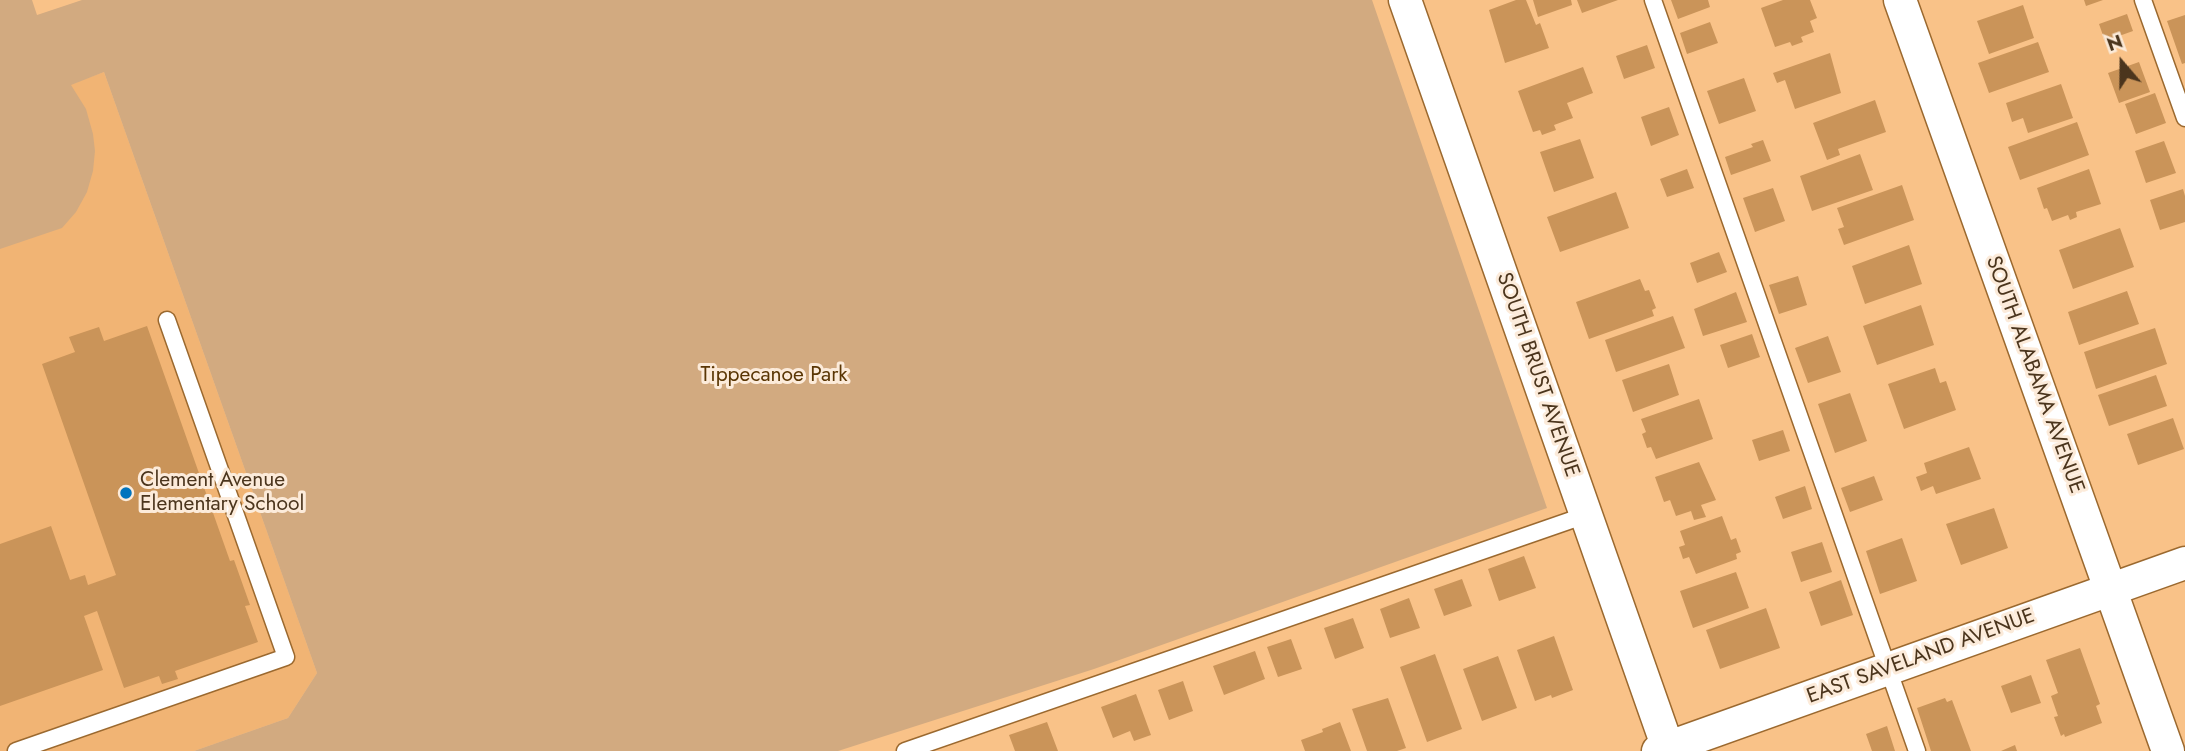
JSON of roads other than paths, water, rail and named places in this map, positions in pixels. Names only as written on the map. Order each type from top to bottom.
[{"type":"street","name":"SOUTH BRUST AVENUE","points":[[1405,0],[1586,515],[1665,750]]},
{"type":"street","name":"SOUTH ALABAMA AVENUE","points":[[1900,0],[2168,751]]},
{"type":"street","name":"EAST SAVELAND AVENUE","points":[[1665,750],[2185,563]]},
{"type":"lane","points":[[1653,0],[1917,751]]},
{"type":"lane","points":[[2143,0],[2185,118]]},
{"type":"lane","points":[[16,751],[286,657],[167,320]]},
{"type":"lane","points":[[905,751],[1586,515]]},
{"type":"place","name":"Clement Avenue Elementary School","points":[[126,493]]},
{"type":"park label","name":"Tippecanoe Park","points":[[774,376]]}]
